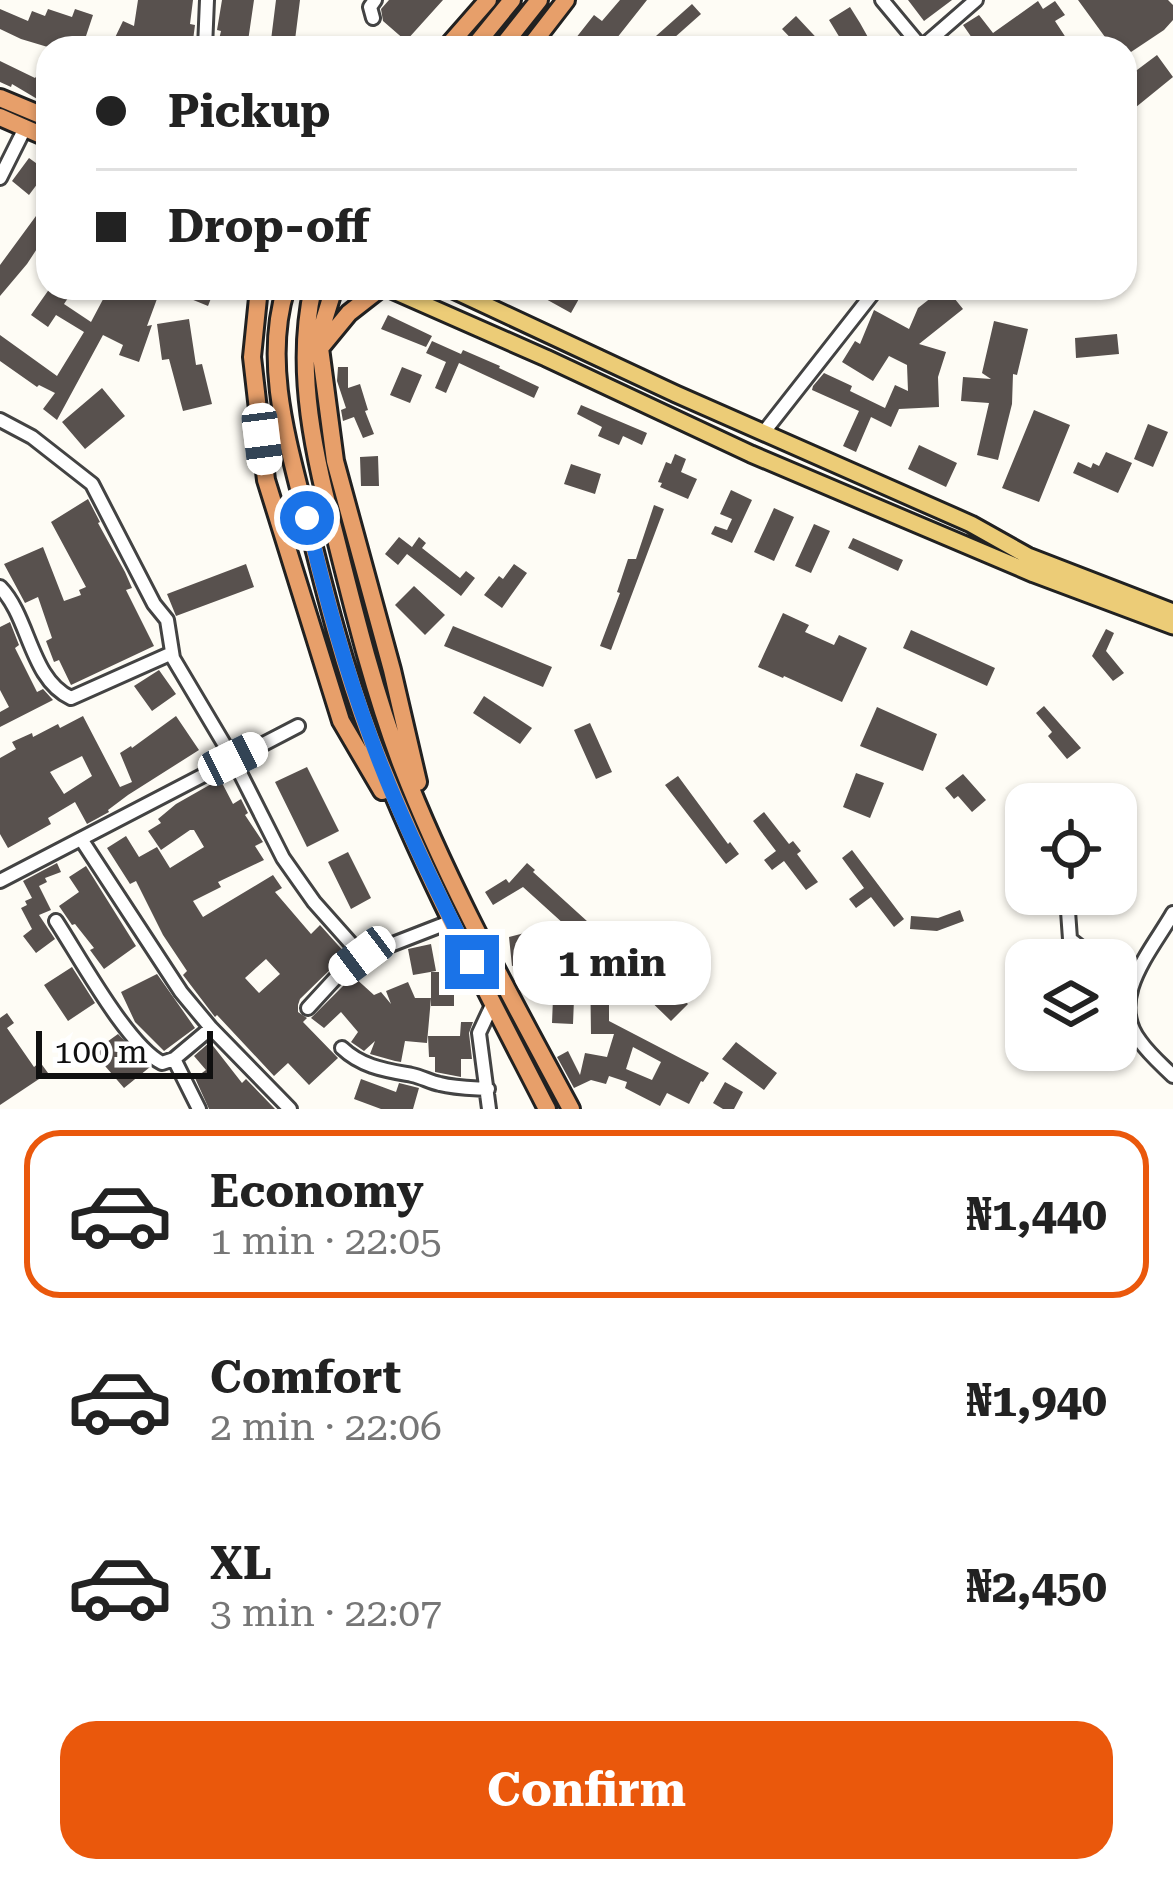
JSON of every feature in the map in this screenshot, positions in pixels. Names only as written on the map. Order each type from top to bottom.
[{"type":"highway","points":[[456,36],[488,0]]},
{"type":"highway","points":[[483,36],[512,0]]},
{"type":"highway","points":[[510,36],[538,0]]},
{"type":"highway","points":[[538,36],[566,0]]},
{"type":"highway","points":[[0,98],[36,113]]},
{"type":"highway","points":[[0,117],[36,133]]},
{"type":"highway","points":[[258,300],[252,357],[266,480],[341,721],[420,855]]},
{"type":"highway","points":[[282,300],[277,381],[294,470],[339,644],[369,734],[420,855],[547,1109]]},
{"type":"highway","points":[[310,300],[304,370],[320,475],[360,635],[402,765],[429,830],[571,1109]]},
{"type":"highway","points":[[330,300],[320,348],[335,460],[429,830]]},
{"type":"highway","points":[[320,348],[368,300]]},
{"type":"main road","points":[[412,300],[751,454],[1034,574],[1173,626]]},
{"type":"main road","points":[[474,300],[970,524],[1028,556],[1173,612]]},
{"type":"street","points":[[206,36],[207,0]]},
{"type":"street","points":[[373,18],[370,7],[375,0]]},
{"type":"street","points":[[882,0],[912,36]]},
{"type":"street","points":[[936,36],[976,0]]},
{"type":"street","points":[[0,178],[25,128]]},
{"type":"street","points":[[764,432],[868,300]]},
{"type":"street","points":[[0,420],[32,437],[92,484],[154,604],[167,620],[172,653],[283,858],[362,956]]},
{"type":"street","points":[[0,587],[12,600],[50,682],[71,698],[172,653]]},
{"type":"street","points":[[0,881],[298,726]]},
{"type":"street","points":[[81,838],[160,963],[211,1028],[290,1109]]},
{"type":"street","points":[[1137,971],[1173,913]]},
{"type":"street","points":[[56,921],[152,1058],[162,1063],[173,1059],[211,1028]]},
{"type":"street","points":[[308,1008],[362,956],[452,921]]},
{"type":"street","points":[[489,1109],[479,1034],[493,1003]]},
{"type":"street","points":[[1137,1037],[1173,1076]]},
{"type":"street","points":[[342,1048],[366,1065],[398,1074],[488,1089]]},
{"type":"street","points":[[173,1059],[199,1109]]},
{"type":"building","points":[[138,0],[193,0],[194,36],[116,36],[123,21],[134,26]]},
{"type":"building","points":[[222,0],[254,0],[249,36],[220,36]]},
{"type":"building","points":[[276,0],[300,0],[296,36],[272,36]]},
{"type":"building","points":[[389,0],[443,0],[411,36],[400,36],[383,21],[381,9]]},
{"type":"building","points":[[620,0],[647,0],[618,36],[577,36],[594,15],[602,21]]},
{"type":"building","points":[[908,0],[952,0],[924,21]]},
{"type":"building","points":[[1078,0],[1168,0],[1173,5],[1173,20],[1137,48],[1137,36],[1104,36]]},
{"type":"building","points":[[1038,1],[1043,9],[1055,1],[1065,15],[1055,21],[1065,36],[971,36],[963,25],[979,15],[993,33]]},
{"type":"building","points":[[692,4],[701,14],[676,36],[656,36]]},
{"type":"building","points":[[850,7],[867,36],[839,36],[829,20]]},
{"type":"building","points":[[0,9],[28,21],[32,11],[45,16],[48,9],[72,17],[75,9],[93,15],[86,36],[36,36],[36,44],[0,29]]},
{"type":"building","points":[[796,16],[815,36],[789,36],[782,29]]},
{"type":"building","points":[[1157,55],[1173,77],[1137,106],[1137,70]]},
{"type":"building","points":[[0,61],[36,77],[36,98],[12,84],[0,82]]},
{"type":"building","points":[[29,158],[36,163],[36,186],[29,195],[12,181]]},
{"type":"building","points":[[36,216],[36,250],[0,296],[0,265]]},
{"type":"building","points":[[42,300],[67,300],[64,304],[91,322],[103,300],[157,300],[139,362],[119,355],[123,345],[103,335],[57,420],[43,409],[55,393],[37,387],[0,361],[0,335],[57,376],[84,332],[56,315],[48,327],[31,315]]},
{"type":"building","points":[[548,300],[578,300],[571,313]]},
{"type":"building","points":[[928,300],[956,300],[963,309],[919,344],[946,352],[938,377],[939,407],[899,409],[891,427],[871,417],[856,452],[843,446],[859,411],[812,390],[813,386],[824,373],[885,408],[895,385],[908,391],[907,365],[889,356],[873,381],[842,362],[855,341],[860,344],[874,310],[909,329],[918,308]]},
{"type":"building","points":[[388,315],[432,336],[426,347],[381,329]]},
{"type":"building","points":[[189,319],[196,365],[202,364],[212,404],[183,411],[169,359],[162,360],[157,324]]},
{"type":"building","points":[[994,321],[1028,329],[1017,375],[1013,374],[1012,404],[998,460],[977,455],[989,403],[961,401],[963,377],[991,379],[982,373]]},
{"type":"building","points":[[1117,334],[1119,354],[1076,358],[1075,338]]},
{"type":"building","points":[[432,341],[461,354],[463,350],[539,387],[534,398],[459,363],[446,393],[435,388],[446,362],[426,353]]},
{"type":"building","points":[[338,367],[348,367],[348,388],[360,384],[374,434],[363,438],[354,417],[343,421],[341,410],[346,408],[337,381]]},
{"type":"building","points":[[402,367],[422,375],[410,403],[390,395]]},
{"type":"building","points":[[102,388],[125,416],[85,449],[62,422]]},
{"type":"building","points":[[581,405],[647,433],[642,445],[623,436],[619,445],[598,436],[602,427],[577,414]]},
{"type":"building","points":[[1034,410],[1070,425],[1039,502],[1002,488]]},
{"type":"building","points":[[1148,424],[1168,432],[1153,467],[1134,459]]},
{"type":"building","points":[[919,445],[957,463],[946,487],[908,469]]},
{"type":"building","points":[[1106,452],[1132,463],[1118,493],[1073,473],[1078,462],[1099,466]]},
{"type":"building","points":[[675,454],[686,459],[681,472],[697,479],[688,499],[658,482]]},
{"type":"building","points":[[378,456],[379,486],[361,486],[360,457]]},
{"type":"building","points":[[571,464],[601,474],[595,494],[564,484]]},
{"type":"building","points":[[731,490],[752,500],[732,543],[711,534],[715,526],[727,530],[732,519],[720,514]]},
{"type":"building","points":[[88,499],[125,572],[132,588],[126,590],[154,646],[71,685],[46,641],[52,638],[38,597],[25,603],[4,564],[43,547],[64,601],[81,595],[79,590],[86,587],[51,522]]},
{"type":"building","points":[[654,505],[664,509],[611,650],[600,646],[628,559],[636,559]]},
{"type":"building","points":[[774,508],[794,517],[774,561],[754,552]]},
{"type":"building","points":[[814,524],[830,531],[811,573],[795,566]]},
{"type":"building","points":[[399,537],[412,547],[419,537],[426,543],[422,548],[460,578],[466,571],[475,578],[461,596],[407,554],[398,565],[385,554]]},
{"type":"building","points":[[853,538],[903,560],[898,571],[848,548]]},
{"type":"building","points":[[246,564],[254,587],[176,616],[167,594]]},
{"type":"building","points":[[514,564],[527,573],[502,608],[484,595]]},
{"type":"building","points":[[414,586],[445,615],[425,635],[395,605]]},
{"type":"building","points":[[783,613],[809,625],[805,632],[834,645],[839,635],[867,648],[842,702],[758,667]]},
{"type":"building","points":[[10,622],[19,645],[15,648],[37,692],[43,689],[53,700],[0,727],[0,712],[9,707],[0,690],[0,627]]},
{"type":"building","points":[[453,626],[552,667],[543,687],[444,646]]},
{"type":"building","points":[[1106,629],[1114,633],[1106,651],[1124,673],[1113,681],[1092,656]]},
{"type":"building","points":[[911,630],[995,668],[987,686],[903,648]]},
{"type":"building","points":[[159,670],[176,694],[152,711],[134,686]]},
{"type":"building","points":[[484,696],[532,728],[520,744],[473,713]]},
{"type":"building","points":[[1044,706],[1081,748],[1067,759],[1036,713]]},
{"type":"building","points":[[877,707],[937,734],[923,771],[860,746]]},
{"type":"building","points":[[83,716],[120,787],[132,782],[120,753],[176,716],[199,750],[87,824],[75,802],[48,818],[51,824],[8,848],[0,834],[0,758],[16,749],[12,742],[58,724],[60,728]],"holes":[[[82,756],[92,776],[64,794],[50,772]]]},
{"type":"building","points":[[590,723],[612,772],[596,779],[574,730]]},
{"type":"building","points":[[307,767],[339,831],[307,847],[275,782]]},
{"type":"building","points":[[856,773],[884,783],[870,818],[843,807]]},
{"type":"building","points":[[963,774],[986,800],[972,812],[945,788]]},
{"type":"building","points":[[678,776],[739,854],[726,864],[665,785]]},
{"type":"building","points":[[220,779],[233,804],[241,799],[245,815],[263,842],[255,846],[264,860],[218,882],[221,887],[193,901],[203,917],[273,875],[282,888],[275,892],[311,934],[320,925],[346,954],[298,1005],[298,1012],[307,1018],[303,1022],[338,1058],[309,1085],[288,1063],[274,1076],[215,1017],[183,975],[187,971],[136,881],[130,884],[107,848],[126,836],[139,857],[157,847],[170,868],[204,847],[190,830],[161,850],[148,831],[176,804]],"holes":[[[266,959],[280,974],[259,993],[245,978]]]},
{"type":"building","points":[[764,812],[789,844],[793,841],[801,851],[797,854],[818,882],[806,890],[784,861],[772,870],[764,860],[776,851],[753,821]]},
{"type":"building","points":[[852,850],[904,919],[894,927],[871,897],[856,908],[849,899],[864,888],[842,858]]},
{"type":"building","points":[[348,852],[371,898],[351,909],[328,862]]},
{"type":"building","points":[[57,863],[61,872],[39,886],[51,910],[39,915],[55,939],[36,953],[23,936],[32,929],[21,908],[32,898],[23,881]]},
{"type":"building","points":[[527,863],[610,937],[596,953],[523,887],[493,905],[485,892],[506,879],[509,883]]},
{"type":"building","points":[[86,866],[136,946],[104,969],[90,950],[94,948],[59,906],[79,892],[69,877]]},
{"type":"building","points":[[960,910],[964,921],[937,931],[910,929],[911,916],[938,918]]},
{"type":"building","points":[[544,928],[547,944],[573,941],[574,980],[526,986],[524,964],[512,966],[509,937]]},
{"type":"building","points":[[431,944],[436,971],[413,975],[408,949]]},
{"type":"building","points":[[599,964],[602,993],[609,993],[609,1021],[709,1073],[689,1104],[667,1093],[660,1106],[625,1088],[627,1082],[609,1076],[606,1084],[591,1080],[574,1088],[557,1057],[568,1051],[580,1075],[585,1053],[607,1057],[614,1034],[591,1034],[590,965]],"holes":[[[633,1047],[661,1062],[652,1080],[626,1069]]]},
{"type":"building","points":[[72,967],[95,1003],[68,1021],[44,985]]},
{"type":"building","points":[[653,970],[688,1004],[671,1021],[636,987]]},
{"type":"building","points":[[431,972],[451,972],[454,1006],[431,1006]]},
{"type":"building","points":[[157,974],[195,1028],[164,1051],[135,1022],[121,992]]},
{"type":"building","points":[[353,976],[374,995],[381,992],[391,1004],[386,991],[408,982],[415,998],[431,998],[427,1043],[405,1041],[401,1062],[395,1061],[370,1054],[375,1041],[364,1051],[351,1042],[358,1032],[341,1012],[324,1028],[311,1018]]},
{"type":"building","points":[[553,998],[574,999],[573,1024],[552,1023]]},
{"type":"building","points":[[7,1013],[14,1023],[7,1028],[34,1067],[40,1062],[48,1073],[0,1105],[0,1018]]},
{"type":"building","points":[[461,1022],[473,1022],[469,1033],[472,1059],[461,1059],[461,1077],[435,1072],[428,1036],[460,1036]]},
{"type":"building","points":[[118,1034],[150,1067],[124,1088],[93,1052]]},
{"type":"building","points":[[210,1042],[242,1083],[246,1079],[275,1109],[209,1109],[195,1078],[206,1070],[194,1056]]},
{"type":"building","points":[[736,1042],[777,1073],[764,1090],[722,1059]]},
{"type":"building","points":[[361,1079],[396,1092],[399,1083],[419,1088],[413,1109],[381,1109],[354,1099]]},
{"type":"building","points":[[725,1082],[743,1092],[734,1109],[713,1103]]},
{"type":"route","points":[[307,518],[325,596],[369,734],[472,962]]}]
